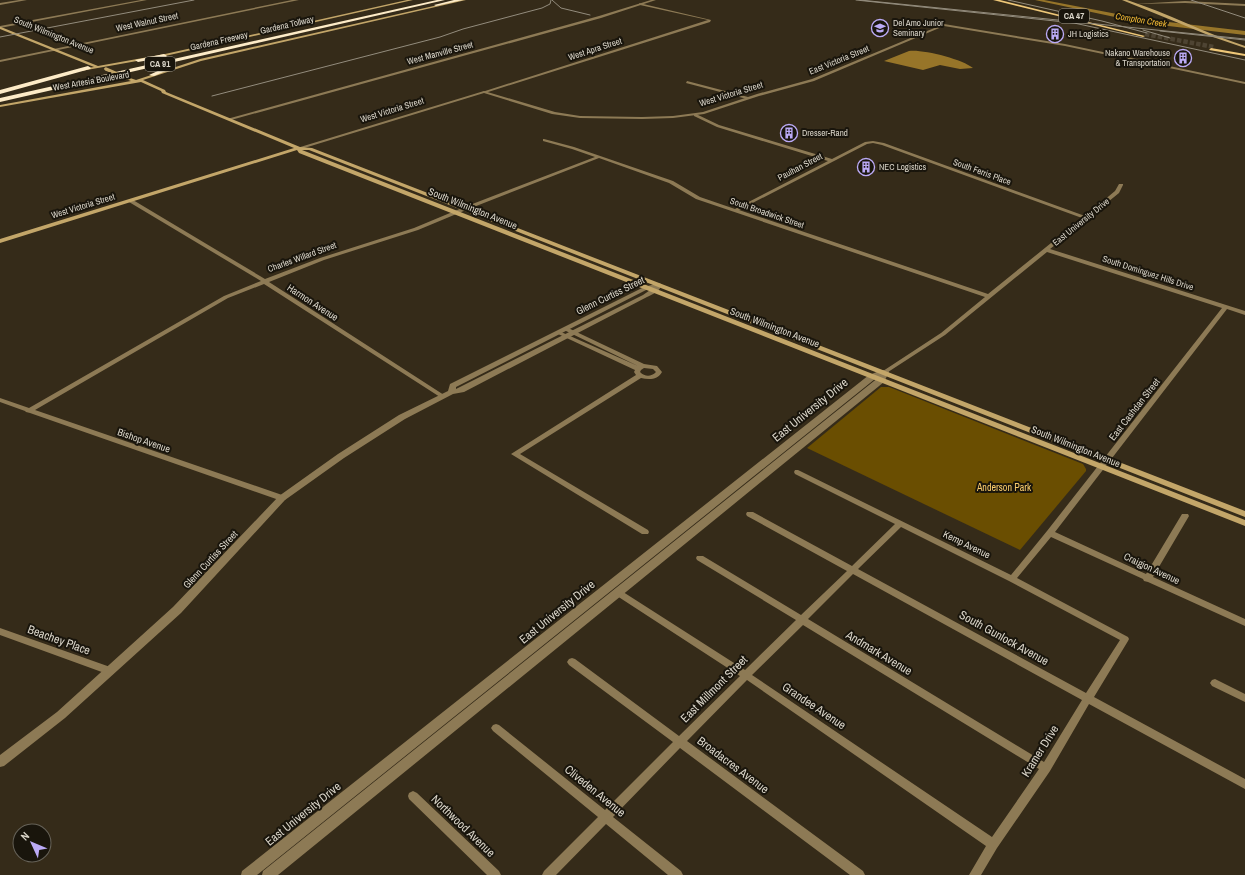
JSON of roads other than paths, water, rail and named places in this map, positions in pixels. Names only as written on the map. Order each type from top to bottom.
[{"type":"highway","points":[[376,12],[418,0]]},
{"type":"highway","name":"Gardena Freeway","points":[[0,99],[430,0]]},
{"type":"highway","name":"Gardena Tollway","points":[[0,99],[434,0]]},
{"type":"highway","name":"Gardena Tollway","points":[[0,99],[438,0]]},
{"type":"highway","name":"Gardena Freeway","points":[[318,27],[443,0]]},
{"type":"highway","points":[[341,23],[462,0]]},
{"type":"highway","points":[[138,60],[318,27]]},
{"type":"highway","points":[[152,76],[169,68],[197,59],[318,27]]},
{"type":"highway","points":[[0,91],[88,68]]},
{"type":"highway","points":[[0,106],[50,96]]},
{"type":"main road","name":"West Artesia Boulevard","points":[[88,68],[138,60],[411,0]]},
{"type":"main road","name":"West Artesia Boulevard","points":[[50,96],[136,82],[200,60],[462,0]]},
{"type":"main road","name":"CA 47","points":[[995,0],[1144,35],[1003,0]]},
{"type":"main road","points":[[1124,0],[1233,44],[1245,46]]},
{"type":"main road","name":"South Wilmington Avenue","points":[[1,26],[92,65],[124,76],[136,82],[134,83],[158,92],[163,92],[299,148],[310,149],[1245,514]]},
{"type":"main road","points":[[1206,32],[1245,46]]},
{"type":"main road","points":[[1233,44],[1238,43]]},
{"type":"main road","points":[[1212,48],[1245,54]]},
{"type":"main road","name":"South Wilmington Avenue","points":[[299,148],[301,152],[1245,523]]},
{"type":"main road","name":"West Victoria Street","points":[[0,241],[299,148]]},
{"type":"street","points":[[0,4],[25,0]]},
{"type":"street","points":[[1,26],[146,0]]},
{"type":"street","name":"West Walnut Street","points":[[0,60],[291,0]]},
{"type":"street","name":"West Walnut Street","points":[[259,7],[297,0]]},
{"type":"street","name":"West Manville Street","points":[[229,119],[600,17],[654,0]]},
{"type":"street","points":[[1137,4],[1187,2],[1245,5]]},
{"type":"street","name":"West Apra Street","points":[[484,92],[710,21],[640,4]]},
{"type":"street","name":"East Victoria Street","points":[[796,85],[824,76],[944,26],[1064,45],[1245,82]]},
{"type":"street","points":[[687,82],[747,98]]},
{"type":"street","name":"West Victoria Street","points":[[299,148],[484,92],[554,113],[580,117],[642,118],[695,115],[713,111],[747,98],[796,85]]},
{"type":"street","points":[[695,115],[718,126],[830,160]]},
{"type":"street","name":"South Broadwick Street","points":[[544,140],[671,182],[698,198],[988,296]]},
{"type":"street","name":"Paulhan Street","points":[[736,210],[830,160],[866,143],[873,142]]},
{"type":"street","name":"South Ferris Place","points":[[873,142],[883,144],[1086,218]]},
{"type":"street","name":"Charles Willard Street","points":[[28,411],[207,307],[264,280],[322,259],[416,229],[599,157]]},
{"type":"street","name":"East University Drive","points":[[268,875],[872,377],[884,372],[940,336],[1086,218],[1117,192],[1121,185]]},
{"type":"street","name":"Harmon Avenue","points":[[130,201],[264,280],[442,396]]},
{"type":"street","name":"South Dominguez Hills Drive","points":[[1046,250],[1245,313]]},
{"type":"street","name":"Glenn Curtiss Street","points":[[0,762],[60,715],[177,610],[282,498],[341,456],[402,418],[442,396],[461,390],[646,288],[659,285]]},
{"type":"street","name":"Glenn Curtiss Street","points":[[452,392],[453,386],[559,333],[574,332],[654,291],[659,285]]},
{"type":"street","name":"East Cashdan Street","points":[[1012,579],[1050,533],[1226,307]]},
{"type":"street","points":[[566,332],[640,371]]},
{"type":"street","points":[[574,332],[640,371]]},
{"type":"street","points":[[640,371],[515,454],[645,532]]},
{"type":"street","points":[[881,380],[884,372]]},
{"type":"street","name":"East University Drive","points":[[247,875],[881,380]]},
{"type":"street","name":"Bishop Avenue","points":[[0,400],[282,498]]},
{"type":"street","name":"Kemp Avenue","points":[[798,472],[1012,579],[1125,639]]},
{"type":"street","name":"South Gunlock Avenue","points":[[750,514],[854,569],[1087,699],[1245,784]]},
{"type":"street","points":[[1147,579],[1185,516]]},
{"type":"street","name":"East Millmont Street","points":[[548,875],[746,675],[900,524]]},
{"type":"street","name":"Craigjon Avenue","points":[[1050,533],[1245,623]]},
{"type":"street","name":"Andmark Avenue","points":[[700,558],[1046,768]]},
{"type":"street","name":"Grandee Avenue","points":[[613,589],[746,675],[993,844]]},
{"type":"street","name":"Beachey Place","points":[[0,631],[110,671]]},
{"type":"street","name":"Kramer Drive","points":[[975,875],[993,844],[1046,768],[1125,639]]},
{"type":"street","name":"Broadacres Avenue","points":[[572,662],[859,875]]},
{"type":"street","points":[[1215,683],[1245,698]]},
{"type":"street","name":"Cliveden Avenue","points":[[496,728],[677,875]]},
{"type":"street","name":"Northwood Avenue","points":[[413,796],[495,875]]},
{"type":"waterway","name":"Compton Creek","points":[[1037,0],[1143,21],[1245,33]]},
{"type":"tunnel","points":[[1145,34],[1214,47]]},
{"type":"tram line","points":[[860,0],[1245,39]]},
{"type":"railway","points":[[0,37],[194,0]]},
{"type":"railway","points":[[212,96],[440,37],[463,29],[542,8],[550,4],[551,0]]},
{"type":"railway","points":[[552,0],[561,8],[590,15]]},
{"type":"railway","points":[[856,0],[1074,23],[1245,60]]},
{"type":"railway","points":[[1008,0],[1102,21],[1147,33]]},
{"type":"railway","points":[[1191,0],[1245,18]]},
{"type":"railway","points":[[1143,30],[1170,38]]},
{"type":"railway","points":[[1160,31],[1245,40]]},
{"type":"place","name":"Del Amo Junior Seminary","points":[[880,28]]},
{"type":"place","name":"JH Logistics","points":[[1055,34]]},
{"type":"place","name":"Nakano Warehouse & Transportation","points":[[1183,58]]},
{"type":"place","name":"Dresser-Rand","points":[[789,133]]},
{"type":"place","name":"NEC Logistics","points":[[866,167]]},
{"type":"park label","name":"Anderson Park","points":[[1004,487]]}]
